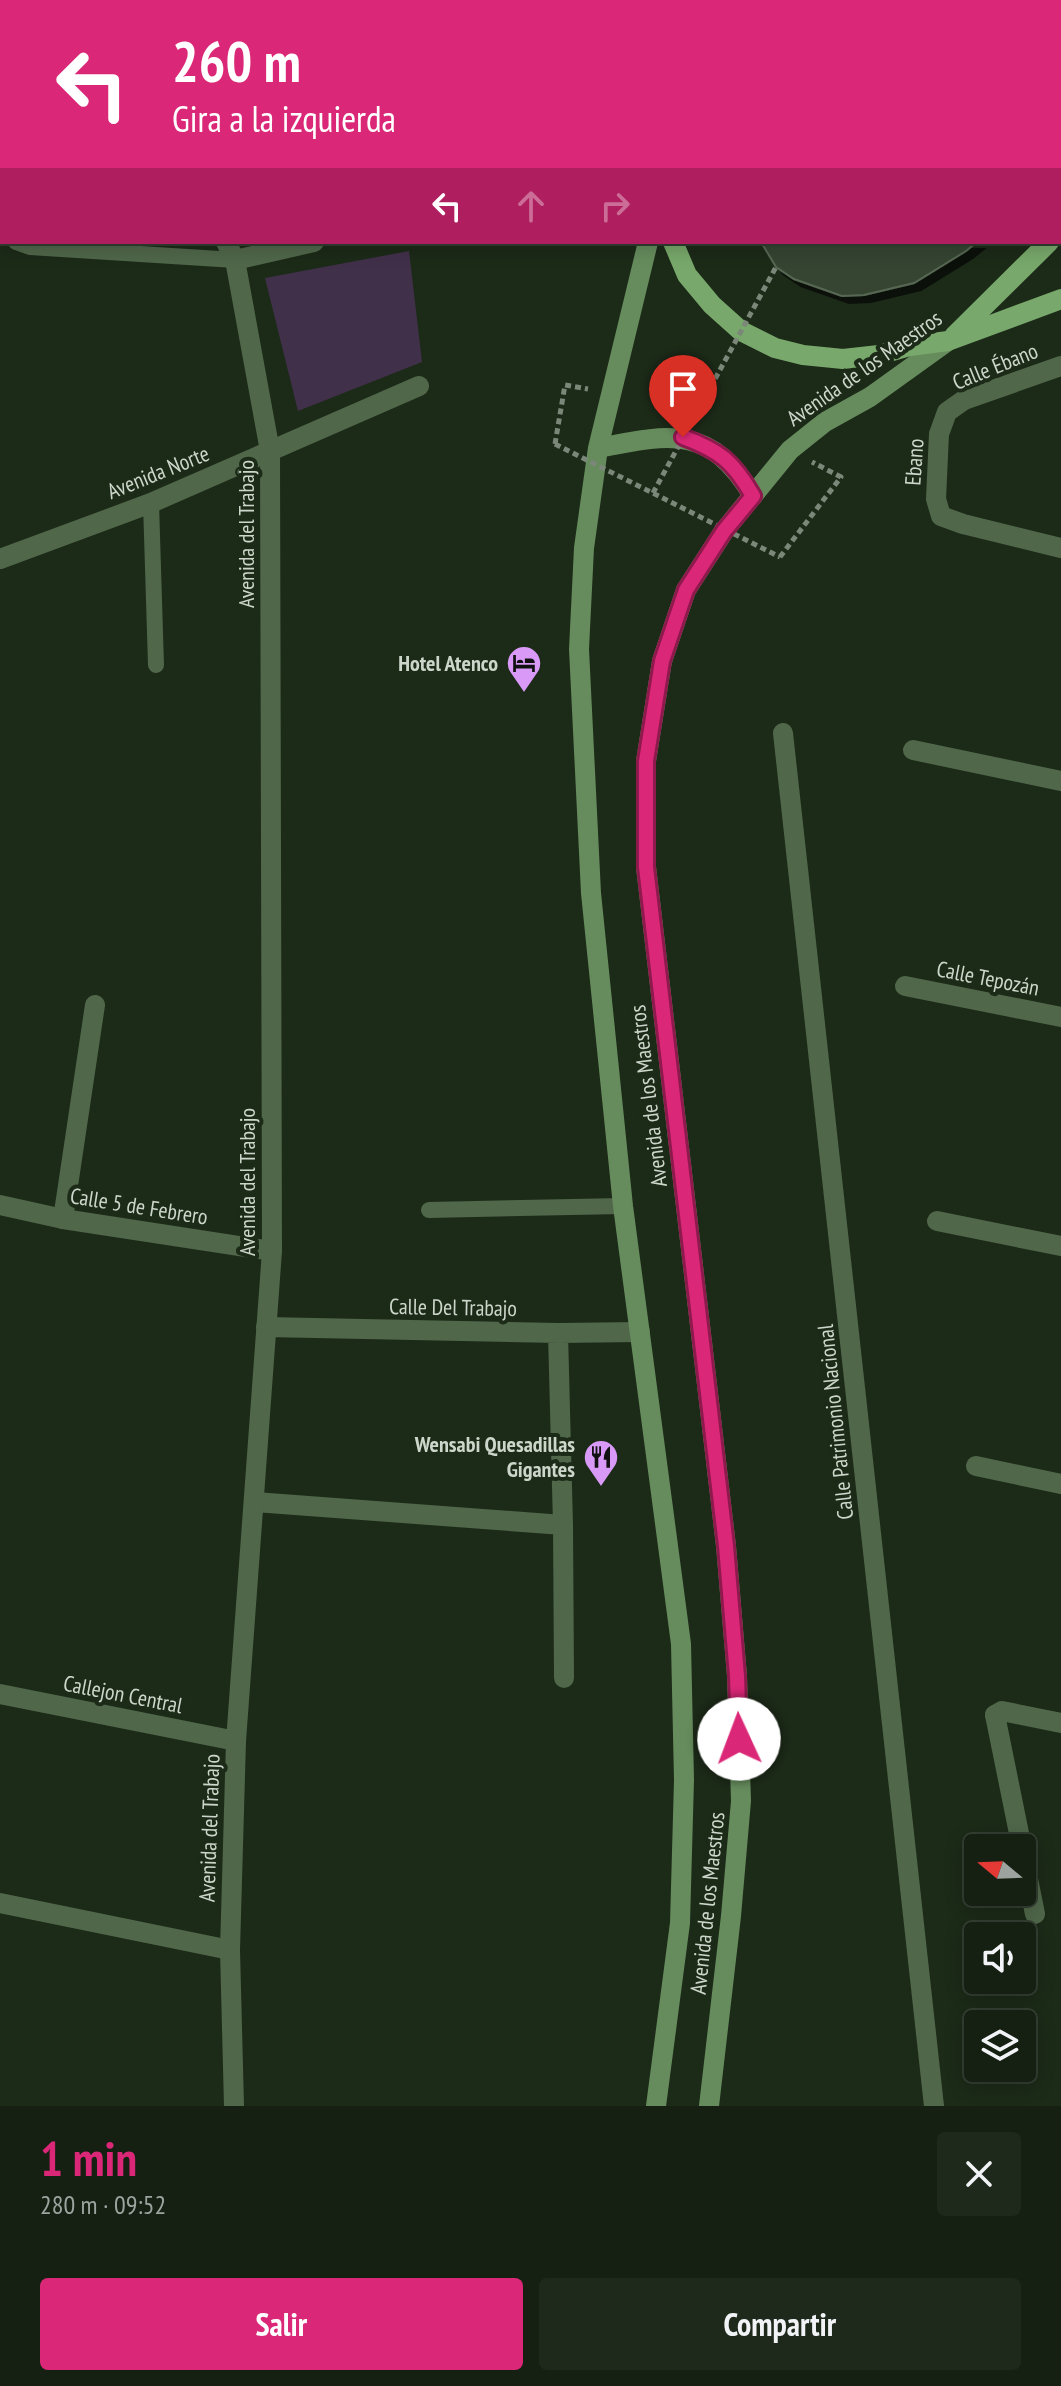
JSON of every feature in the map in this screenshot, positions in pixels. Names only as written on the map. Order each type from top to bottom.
[{"type":"main road","name":"Avenida de los Maestros","points":[[648,244],[598,448],[584,548],[579,649],[591,893],[623,1206],[682,1659],[684,1780],[680,1923],[656,2106]]},
{"type":"main road","points":[[674,244],[687,275],[712,305],[741,331],[775,348],[803,355],[843,359],[948,341],[1061,299]]},
{"type":"main road","name":"Avenida de los Maestros","points":[[709,2106],[741,1801],[737,1676],[726,1546],[646,867],[646,761],[662,661],[686,590],[724,531],[790,450],[825,422],[870,397],[948,341],[1047,244]]},
{"type":"main road","points":[[598,448],[652,437],[683,437],[712,448],[738,471],[753,496]]},
{"type":"street","points":[[231,251],[296,244]]},
{"type":"street","name":"Avenida del Trabajo","points":[[231,251],[270,451],[272,1251],[236,1741],[230,1950],[234,2106]]},
{"type":"street","name":"Calle Ébano","points":[[947,412],[964,400],[1061,366]]},
{"type":"street","name":"Avenida Norte","points":[[0,559],[151,503],[419,386]]},
{"type":"street","name":"Ebano","points":[[947,412],[938,447],[936,499],[941,516],[1061,548]]},
{"type":"street","name":"Calle Patrimonio Nacional","points":[[783,733],[934,2106]]},
{"type":"street","points":[[913,750],[1061,781]]},
{"type":"street","name":"Calle Tepozán","points":[[905,986],[1061,1017]]},
{"type":"street","points":[[63,1219],[95,1005]]},
{"type":"street","name":"Calle 5 de Febrero","points":[[0,1205],[63,1219],[272,1251]]},
{"type":"street","points":[[937,1221],[1061,1246]]},
{"type":"street","name":"Calle Del Trabajo","points":[[266,1327],[640,1332]]},
{"type":"street","points":[[558,1333],[564,1678]]},
{"type":"street","points":[[976,1466],[1061,1484]]},
{"type":"street","points":[[255,1502],[563,1525]]},
{"type":"street","name":"Callejon Central","points":[[0,1694],[236,1741]]},
{"type":"street","points":[[1019,1834],[995,1715],[1002,1711],[1061,1723]]},
{"type":"street","points":[[0,1903],[230,1950]]},
{"type":"street","points":[[1033,1906],[1035,1914]]},
{"type":"lane","points":[[22,244],[30,247],[231,251]]},
{"type":"lane","points":[[151,503],[156,665]]},
{"type":"lane","points":[[429,1210],[623,1206]]},
{"type":"path","points":[[653,493],[776,267]]},
{"type":"path","points":[[612,392],[565,385],[555,444],[780,557],[841,477],[790,450]]},
{"type":"shaded area","points":[[409,251],[422,362],[298,411],[265,278]]},
{"type":"building","points":[[762,244],[975,244],[914,283],[864,295],[842,296],[794,279],[776,267]]},
{"type":"building","points":[[762,244],[975,244],[914,283],[864,295],[842,296],[794,279],[776,267]]},
{"type":"place","name":"Hotel Atenco","points":[[524,694]]},
{"type":"place","name":"Wensabi Quesadillas Gigantes","points":[[601,1488]]},
{"type":"route","points":[[683,437],[712,448],[738,471],[753,496],[724,531],[686,590],[662,661],[646,761],[646,867],[726,1546],[739,1739]]}]
